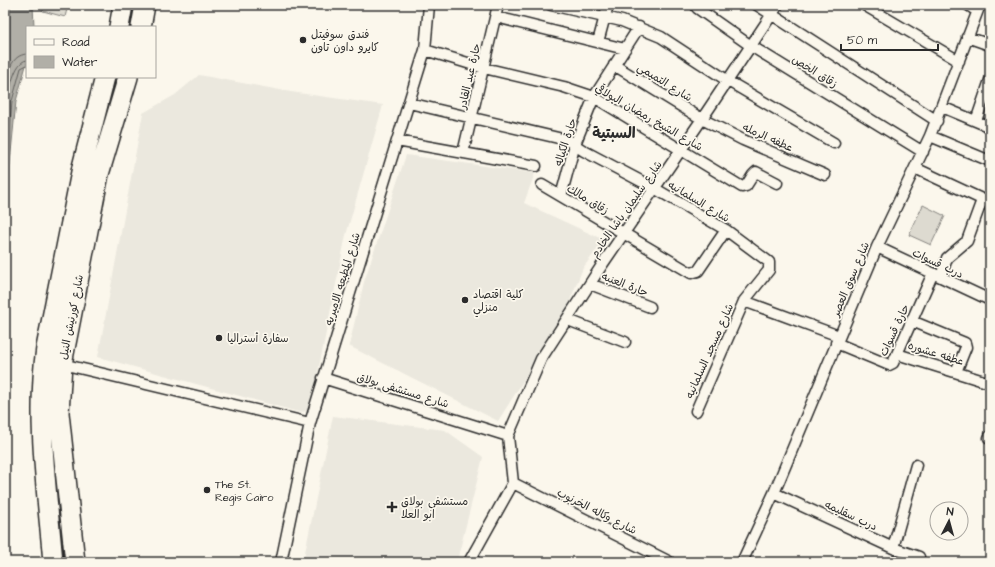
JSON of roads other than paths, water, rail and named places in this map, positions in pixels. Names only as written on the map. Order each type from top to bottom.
[{"type":"highway","points":[[119,26],[123,5]]},
{"type":"highway","points":[[141,26],[145,5]]},
{"type":"highway","name":"شارع كورنيش النيل","points":[[53,562],[41,415],[42,378],[46,348],[82,167],[105,78]]},
{"type":"highway","name":"شارع كورنيش النيل","points":[[75,562],[59,413],[62,364],[99,174],[128,78]]},
{"type":"street","name":"شارع المطبعه الاميريه","points":[[280,562],[310,424],[323,378],[425,50],[429,5]]},
{"type":"street","name":"حارة عبد القادر","points":[[463,153],[498,5]]},
{"type":"street","points":[[551,5],[604,17],[639,27],[661,37],[728,81],[834,143]]},
{"type":"street","points":[[598,42],[608,5]]},
{"type":"street","points":[[757,5],[771,16],[937,121]]},
{"type":"street","name":"شارع سليمان باشا الخادم","points":[[513,483],[508,436],[541,359],[568,320],[623,233],[702,120],[778,5]]},
{"type":"street","points":[[864,5],[959,61]]},
{"type":"street","points":[[968,5],[979,8]]},
{"type":"street","name":"زقاق الخص","points":[[697,8],[751,46],[923,152]]},
{"type":"street","name":"شارع سوق العصر","points":[[742,562],[774,493],[877,247],[937,121],[979,8]]},
{"type":"street","points":[[496,17],[625,49]]},
{"type":"street","name":"حارة الكياله","points":[[561,196],[576,144],[594,97],[639,27]]},
{"type":"street","points":[[967,37],[990,46]]},
{"type":"street","name":"شارع الشيخ رمضان البولاقي","points":[[425,50],[484,68],[564,87],[594,97],[682,149],[742,187],[746,186],[752,175],[756,172],[777,183]]},
{"type":"street","name":"شارع التميمي","points":[[614,65],[702,120]]},
{"type":"street","points":[[976,121],[989,84]]},
{"type":"street","name":"شارع السلمانيه","points":[[409,103],[558,136],[576,144],[584,151],[654,188],[726,230],[765,258],[770,265],[769,270],[744,301]]},
{"type":"street","points":[[942,107],[990,127]]},
{"type":"street","name":"عطفه الرمله","points":[[702,120],[743,140],[825,175]]},
{"type":"street","points":[[930,136],[990,161]]},
{"type":"street","points":[[397,141],[536,166]]},
{"type":"street","points":[[915,168],[986,202]]},
{"type":"street","name":"زقاق مالك","points":[[542,184],[691,273],[698,271],[726,230]]},
{"type":"street","name":"حارة قسوات","points":[[838,340],[889,365],[893,363],[912,320],[937,275],[947,258],[967,241],[986,202]]},
{"type":"street","name":"درب قسوات","points":[[877,247],[990,300]]},
{"type":"street","name":"حارة العنبه","points":[[590,284],[650,307]]},
{"type":"street","points":[[744,301],[838,340]]},
{"type":"street","name":"شارع مسجد السلمانيه","points":[[696,411],[744,301]]},
{"type":"street","points":[[568,320],[625,342]]},
{"type":"street","points":[[912,320],[965,343],[966,347],[956,372]]},
{"type":"street","name":"عطفه عشوره","points":[[897,354],[990,382]]},
{"type":"street","points":[[62,364],[310,424]]},
{"type":"street","name":"شارع مستشفى بولاق","points":[[323,378],[508,436]]},
{"type":"street","points":[[893,548],[916,465]]},
{"type":"street","points":[[469,562],[513,483]]},
{"type":"street","name":"شارع وكاله الخرنوب","points":[[513,483],[670,562]]},
{"type":"street","name":"درب سقليمه","points":[[774,493],[893,548],[919,557]]},
{"type":"water","points":[[5,5],[33,5],[34,26],[26,26],[26,66],[16,101],[5,215]]},
{"type":"place","name":"فندق سوفيتل كايرو داون تاون","points":[[303,40]]},
{"type":"place","name":"كلية اقتصاد منزلي","points":[[465,300]]},
{"type":"place","name":"سفارة أستراليا","points":[[219,338]]},
{"type":"place","name":"The St. Regis Cairo","points":[[207,490]]},
{"type":"place","name":"مستشفي بولاق ابو العلا","points":[[392,507]]},
{"type":"district","name":"السبتية","points":[[614,133]]}]
